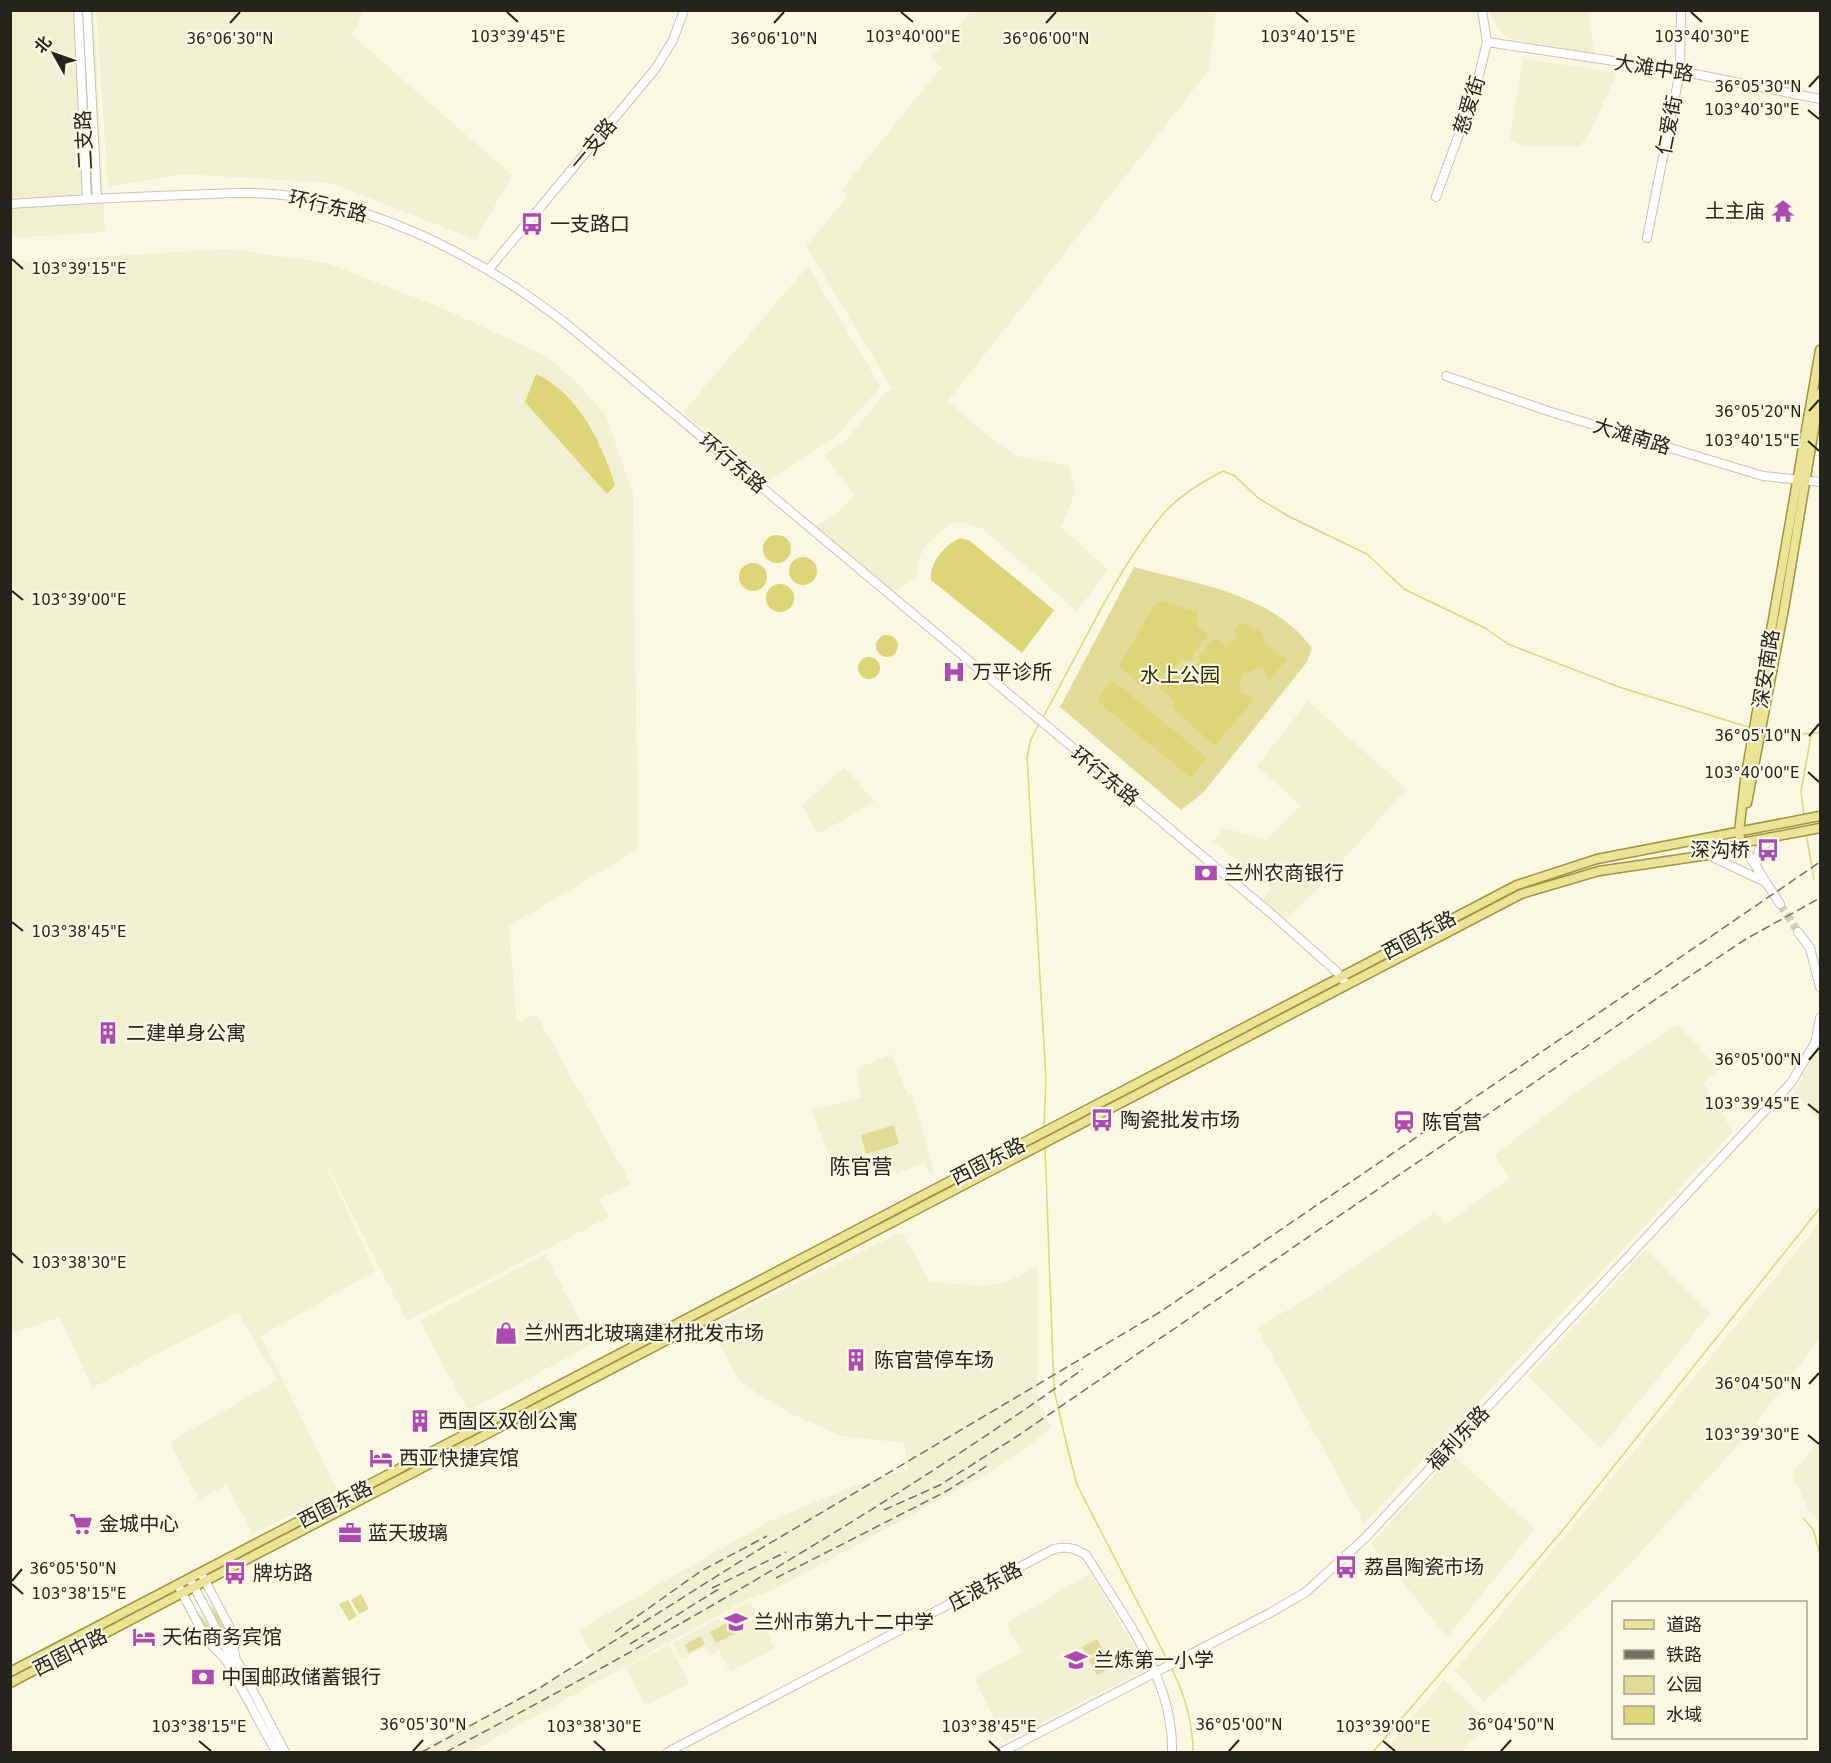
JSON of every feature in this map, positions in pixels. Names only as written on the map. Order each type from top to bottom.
[{"type":"main road","name":"深安南路","points":[[1739,832],[1802,481],[1821,350]]},
{"type":"main road","name":"深安南路","points":[[1802,481],[1821,393]]},
{"type":"main road","name":"西固东路","points":[[1344,981],[1432,927],[1517,885],[1597,859],[1817,817]]},
{"type":"main road","name":"西固东路","points":[[1036,1142],[1053,1127],[1190,1061],[1344,981],[1521,894],[1551,883],[1641,863],[1708,855],[1741,843],[1818,828]]},
{"type":"main road","points":[[1739,832],[1741,843]]},
{"type":"main road","name":"西固东路","points":[[194,1588],[339,1507],[1036,1142],[1054,1137],[1190,1061]]},
{"type":"main road","name":"西固东路","points":[[190,1579],[339,1507]]},
{"type":"main road","name":"西固中路","points":[[10,1672],[190,1579]]},
{"type":"main road","name":"西固中路","points":[[10,1683],[194,1588]]},
{"type":"main road","points":[[27,1663],[32,1672]]},
{"type":"street","name":"二支路","points":[[78,10],[87,198]]},
{"type":"street","name":"二支路","points":[[87,10],[97,198]]},
{"type":"street","name":"一支路","points":[[487,268],[659,57],[674,28],[679,10]]},
{"type":"street","name":"一支路","points":[[487,268],[656,68],[673,40],[684,10]]},
{"type":"street","name":"慈爱街","points":[[1436,197],[1476,88],[1487,42],[1482,10]]},
{"type":"street","name":"仁爱街","points":[[1647,238],[1680,71],[1681,10]]},
{"type":"street","name":"大滩中路","points":[[1487,42],[1680,71],[1821,99]]},
{"type":"street","name":"环行东路","points":[[10,204],[87,198],[225,194],[302,198],[350,208],[394,225],[487,268],[569,326],[1041,723],[1268,910],[1344,981]]},
{"type":"street","name":"大滩南路","points":[[1446,376],[1551,412],[1763,476],[1821,482]]},
{"type":"street","points":[[1756,867],[1759,850],[1776,837]]},
{"type":"street","points":[[1741,843],[1780,903]]},
{"type":"street","points":[[1708,855],[1764,881]]},
{"type":"street","points":[[1798,932],[1810,948],[1821,987]]},
{"type":"street","points":[[1810,948],[1821,952]]},
{"type":"street","name":"福利东路","points":[[1002,1752],[1240,1630],[1306,1592],[1365,1538],[1791,1083],[1815,1043],[1821,1018]]},
{"type":"street","name":"庄浪东路","points":[[668,1752],[1054,1549],[1065,1547],[1078,1550],[1087,1556],[1159,1672],[1173,1735],[1172,1752]]},
{"type":"street","points":[[201,1573],[232,1632],[235,1656],[285,1752]]},
{"type":"street","points":[[190,1579],[278,1752]]},
{"type":"street","points":[[178,1585],[206,1639],[226,1660],[278,1752]]},
{"type":"shaded area","points":[[1212,10],[1216,15],[1209,70],[948,401],[976,426],[1016,456],[1068,465],[1076,490],[1061,527],[1108,570],[1077,611],[983,529],[961,522],[949,524],[928,543],[919,558],[916,576],[894,592],[813,527],[832,517],[855,495],[824,456],[847,439],[886,392],[893,390],[806,246],[847,197],[842,189],[942,67],[931,58],[971,11]]},
{"type":"shaded area","points":[[11,11],[94,11],[105,232],[11,238]]},
{"type":"shaded area","points":[[96,11],[364,11],[352,35],[512,175],[476,240],[331,183],[184,174],[108,187]]},
{"type":"shaded area","points":[[1490,11],[1588,11],[1595,54],[1506,38],[1492,20]]},
{"type":"shaded area","points":[[1523,58],[1617,73],[1591,130],[1580,146],[1524,146],[1510,139]]},
{"type":"shaded area","points":[[229,249],[327,263],[446,310],[546,356],[576,382],[605,414],[633,493],[638,849],[509,926],[517,1023],[536,1014],[631,1184],[599,1199],[609,1217],[407,1321],[319,1150],[375,1271],[261,1336],[338,1491],[253,1534],[227,1485],[199,1499],[170,1442],[277,1380],[238,1312],[92,1388],[60,1317],[11,1334],[11,262]]},
{"type":"shaded area","points":[[808,266],[881,387],[834,438],[766,483],[683,412]]},
{"type":"shaded area","points":[[1308,701],[1406,789],[1314,893],[1285,919],[1262,901],[1271,888],[1213,841],[1224,828],[1266,840],[1301,806],[1257,766]]},
{"type":"shaded area","points":[[844,767],[875,801],[819,834],[802,806]]},
{"type":"shaded area","points":[[1678,1025],[1719,1069],[1703,1083],[1733,1132],[1364,1523],[1257,1328],[1321,1290],[1435,1212],[1445,1224],[1510,1179],[1495,1155],[1571,1096]]},
{"type":"shaded area","points":[[1820,1046],[1820,1121],[1793,1092]]},
{"type":"shaded area","points":[[891,1054],[908,1095],[912,1094],[934,1171],[929,1173],[923,1162],[897,1174],[895,1170],[885,1172],[880,1161],[840,1174],[829,1156],[812,1111],[861,1097],[856,1069]]},
{"type":"shaded area","points":[[1820,1222],[1820,1338],[1743,1440],[1615,1580],[1484,1702],[1455,1671]]},
{"type":"shaded area","points":[[902,1232],[930,1282],[981,1286],[1004,1283],[1037,1267],[1038,1400],[1052,1428],[1012,1458],[978,1479],[777,1588],[748,1599],[471,1752],[414,1752],[594,1659],[579,1630],[768,1522],[851,1487],[908,1470],[904,1443],[842,1436],[785,1411],[739,1381],[710,1326]]},
{"type":"shaded area","points":[[1646,1249],[1710,1314],[1601,1448],[1528,1376]]},
{"type":"shaded area","name":"兰州西北玻璃建材批发市场","points":[[545,1254],[592,1344],[468,1411],[420,1321]]},
{"type":"shaded area","points":[[1820,1440],[1820,1522],[1809,1511],[1792,1474]]},
{"type":"shaded area","points":[[1453,1455],[1535,1529],[1447,1637],[1371,1543]]},
{"type":"shaded area","name":"兰炼第一小学","points":[[1090,1573],[1148,1668],[1005,1741],[974,1678],[1022,1652],[1006,1624]]},
{"type":"shaded area","name":"兰州市第九十二中学","points":[[750,1601],[775,1648],[730,1672],[719,1651],[710,1655],[705,1646],[682,1659],[673,1643]]},
{"type":"shaded area","points":[[669,1645],[689,1683],[646,1706],[626,1667]]},
{"type":"shaded area","points":[[1444,1680],[1487,1720],[1463,1752],[1384,1752]]},
{"type":"green space","name":"水上公园","points":[[1134,567],[1231,593],[1254,603],[1295,629],[1312,648],[1307,662],[1203,793],[1181,810],[1060,707]]},
{"type":"green space","points":[[894,1125],[899,1144],[866,1154],[861,1135]]},
{"type":"green space","points":[[361,1594],[369,1609],[359,1614],[351,1600]]},
{"type":"green space","points":[[348,1600],[357,1616],[349,1621],[339,1604]]},
{"type":"green space","points":[[211,1604],[229,1635],[229,1647],[215,1621]]},
{"type":"green space","points":[[196,1611],[207,1623],[221,1650],[211,1643]]},
{"type":"green space","points":[[732,1620],[738,1632],[716,1643],[710,1632]]},
{"type":"green space","points":[[701,1636],[705,1644],[689,1653],[685,1645]]},
{"type":"green space","points":[[1097,1639],[1112,1667],[1097,1675],[1082,1647]]},
{"type":"water","points":[[536,374],[565,394],[595,436],[615,485],[607,494],[525,402]]},
{"type":"water","points":[[777,535],[787,539],[791,549],[787,559],[777,563],[767,559],[763,549],[767,539]]},
{"type":"water","points":[[961,538],[970,541],[1054,610],[1022,653],[931,580],[933,567],[940,554],[950,544]]},
{"type":"water","points":[[803,557],[813,561],[817,571],[813,581],[803,585],[793,581],[789,571],[793,561]]},
{"type":"water","points":[[753,563],[763,567],[767,577],[763,587],[753,591],[743,587],[739,577],[743,567]]},
{"type":"water","points":[[780,584],[790,588],[794,598],[790,608],[780,612],[770,608],[766,598],[770,588]]},
{"type":"water","points":[[1159,601],[1198,612],[1197,627],[1207,634],[1207,638],[1201,641],[1200,648],[1194,651],[1193,659],[1187,661],[1182,658],[1176,666],[1156,681],[1152,679],[1146,690],[1119,666],[1153,607]]},
{"type":"water","points":[[1241,623],[1261,631],[1266,644],[1287,659],[1269,681],[1265,671],[1259,667],[1242,675],[1239,692],[1255,698],[1215,746],[1172,708],[1174,700],[1159,687],[1165,679],[1176,675],[1197,686],[1206,671],[1198,666],[1200,653],[1207,649],[1207,644],[1213,642],[1214,638],[1226,645],[1237,636],[1234,631]]},
{"type":"water","points":[[887,635],[895,638],[898,646],[895,654],[887,657],[879,654],[876,646],[879,638]]},
{"type":"water","points":[[869,657],[877,660],[880,668],[877,676],[869,679],[861,676],[858,668],[861,660]]},
{"type":"water","points":[[1114,681],[1207,758],[1191,778],[1097,701],[1110,682]]},
{"type":"waterway","points":[[1043,717],[1099,612],[1147,535],[1177,500],[1199,484],[1223,471],[1235,476],[1258,498],[1290,517],[1367,554],[1404,589],[1485,628],[1508,644],[1619,687],[1751,728]]},
{"type":"waterway","points":[[1039,724],[1031,739],[1027,757],[1046,1079],[1044,1127]]},
{"type":"waterway","points":[[1764,731],[1778,735],[1820,733]]},
{"type":"waterway","points":[[1804,817],[1801,791],[1811,736]]},
{"type":"waterway","points":[[1806,833],[1814,879]]},
{"type":"waterway","points":[[1045,1147],[1054,1390],[1068,1450],[1077,1485],[1169,1663]]},
{"type":"waterway","points":[[1373,1752],[1562,1531],[1820,1208]]},
{"type":"waterway","points":[[1803,1518],[1813,1529],[1820,1554]]},
{"type":"waterway","points":[[1171,1667],[1187,1708],[1192,1730],[1193,1752]]},
{"type":"tunnel","points":[[1780,904],[1798,932]]},
{"type":"railway","points":[[422,1752],[541,1687],[755,1552],[1160,1312],[1820,862]]},
{"type":"railway","points":[[884,1510],[940,1485],[1019,1435],[1681,982],[1746,939],[1820,898]]},
{"type":"railway","points":[[446,1752],[691,1618],[771,1571],[929,1473],[1083,1369]]},
{"type":"railway","points":[[776,1578],[945,1492],[990,1464]]},
{"type":"railway","points":[[615,1632],[701,1571],[767,1536]]},
{"type":"railway","points":[[712,1588],[786,1552]]},
{"type":"railway","points":[[630,1644],[722,1587]]},
{"type":"place","name":"土主庙","points":[[1783,211]]},
{"type":"place","name":"一支路口","points":[[532,224]]},
{"type":"place","name":"万平诊所","points":[[954,672]]},
{"type":"place","name":"深沟桥","points":[[1768,850]]},
{"type":"place","name":"兰州农商银行","points":[[1206,873]]},
{"type":"place","name":"二建单身公寓","points":[[108,1033]]},
{"type":"place","name":"陶瓷批发市场","points":[[1102,1120]]},
{"type":"place","name":"陈官营","points":[[1404,1122]]},
{"type":"place","name":"兰州西北玻璃建材批发市场","points":[[506,1333]]},
{"type":"place","name":"陈官营停车场","points":[[856,1360]]},
{"type":"place","name":"西固区双创公寓","points":[[420,1421]]},
{"type":"place","name":"西亚快捷宾馆","points":[[381,1458]]},
{"type":"place","name":"金城中心","points":[[81,1524]]},
{"type":"place","name":"蓝天玻璃","points":[[350,1533]]},
{"type":"place","name":"荔昌陶瓷市场","points":[[1346,1567]]},
{"type":"place","name":"牌坊路","points":[[235,1573]]},
{"type":"place","name":"兰州市第九十二中学","points":[[736,1622]]},
{"type":"place","name":"天佑商务宾馆","points":[[144,1637]]},
{"type":"place","name":"兰炼第一小学","points":[[1076,1660]]},
{"type":"place","name":"中国邮政储蓄银行","points":[[203,1677]]},
{"type":"district","name":"陈官营","points":[[861,1167]]}]
